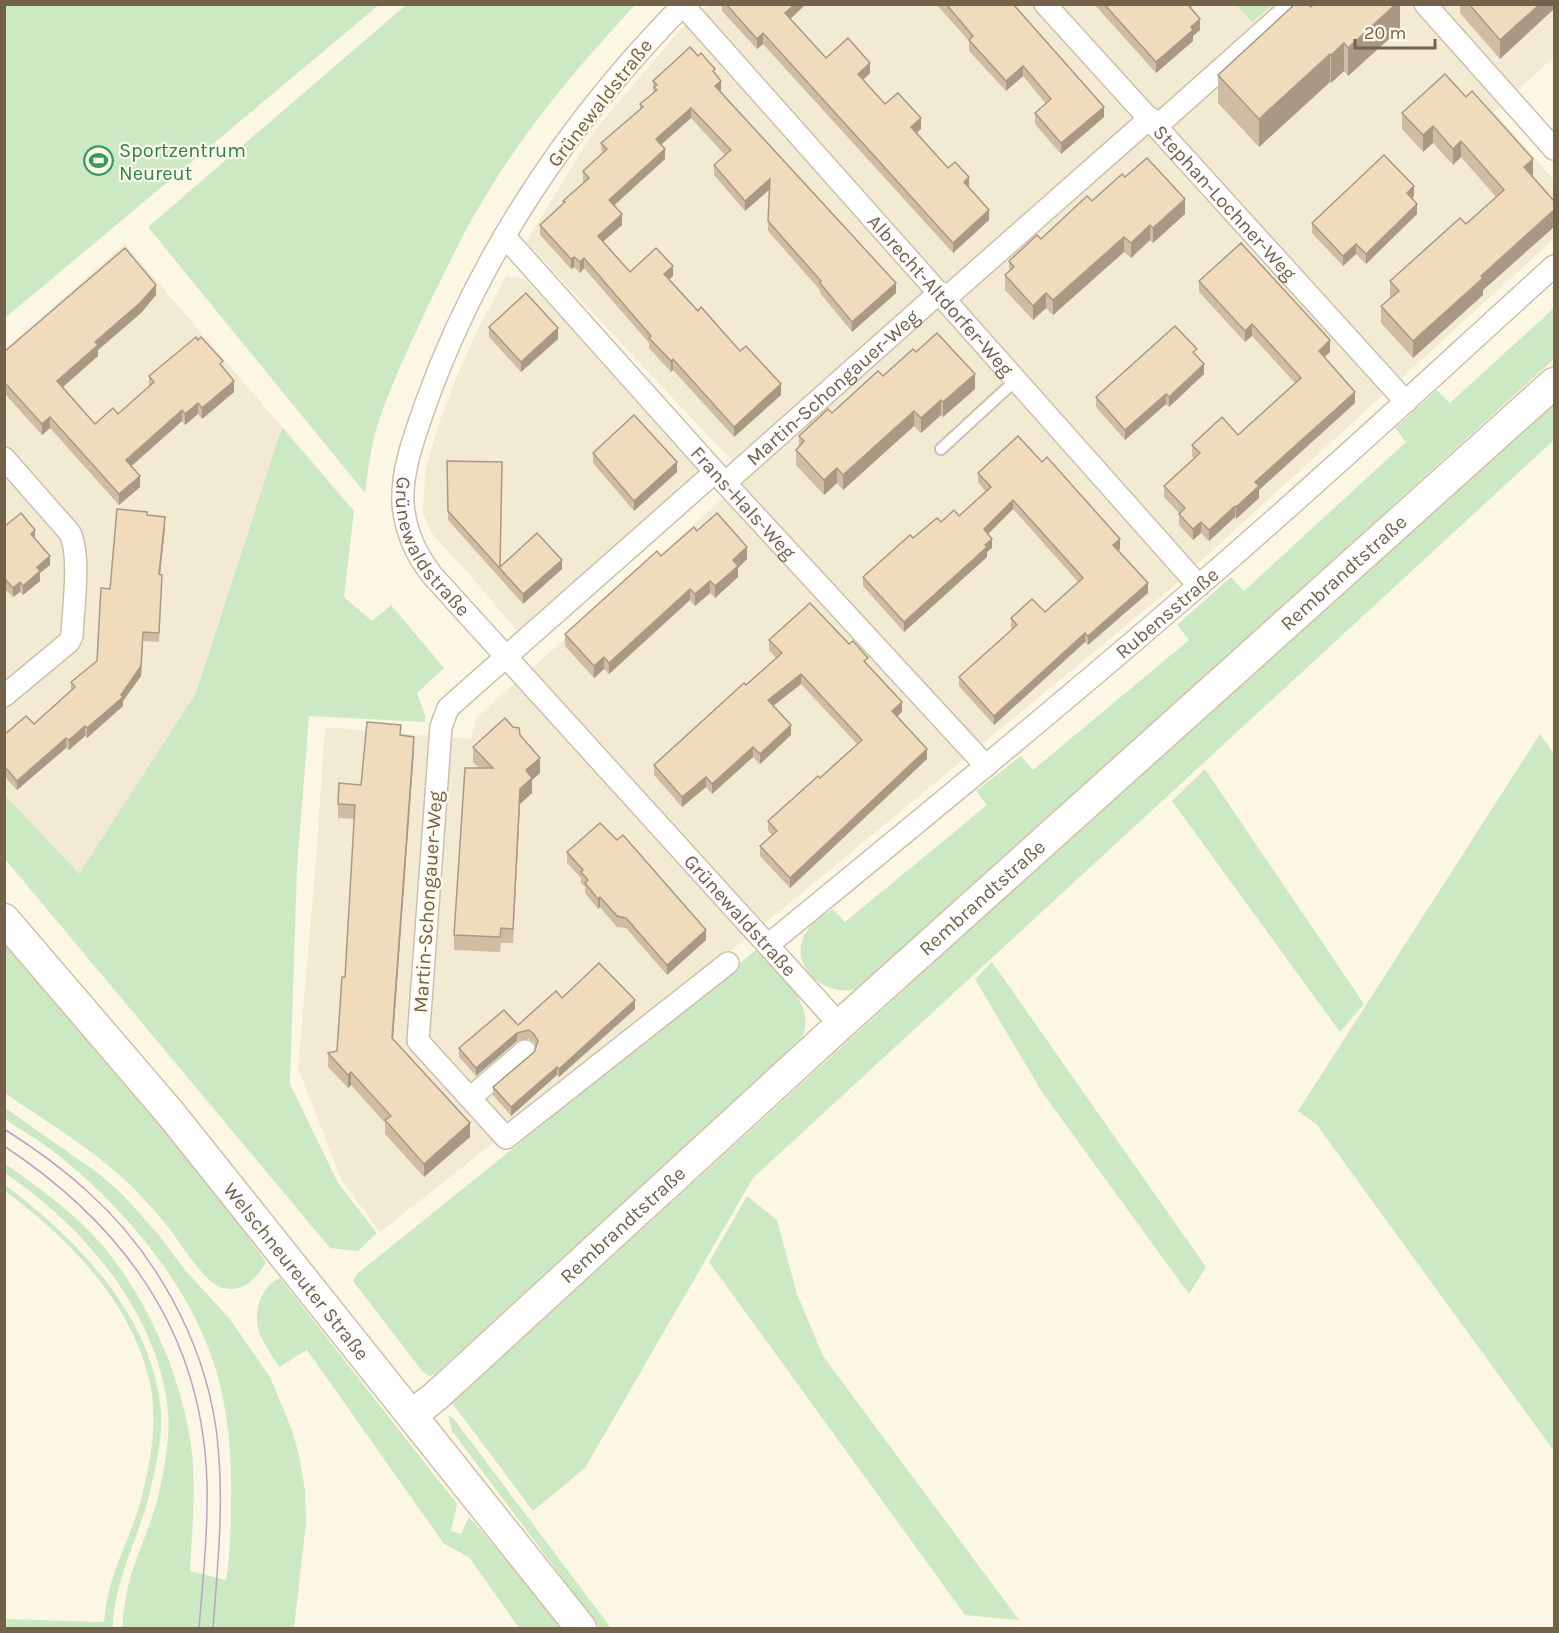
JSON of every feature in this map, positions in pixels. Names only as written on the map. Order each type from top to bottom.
[{"type":"street","name":"Stephan-Lochner-Weg","points":[[1045,4],[1406,402]]},
{"type":"street","name":"Martin-Schongauer-Weg","points":[[728,963],[506,1138],[418,1041],[441,727],[448,708],[506,656],[720,477],[943,296],[1294,4]]},
{"type":"street","points":[[1425,4],[1554,149]]},
{"type":"street","name":"Grünewaldstraße","points":[[684,5],[650,39],[575,130],[505,237],[466,308],[437,374],[414,437],[404,484],[403,503],[411,542],[420,559],[840,1025]]},
{"type":"street","name":"Albrecht-Altdorfer-Weg","points":[[684,5],[1199,586]]},
{"type":"street","name":"Frans-Hals-Weg","points":[[505,237],[720,477],[986,766]]},
{"type":"street","name":"Rubensstraße","points":[[768,945],[986,766],[1199,586],[1406,402],[1554,266]]},
{"type":"street","name":"Rembrandtstraße","points":[[412,1415],[436,1396],[840,1025],[1554,383]]},
{"type":"street","points":[[4,458],[70,533],[75,542],[76,557],[72,636],[69,642],[4,696]]},
{"type":"street","name":"Welschneureuter Straße","points":[[4,919],[171,1114],[581,1629]]},
{"type":"street","points":[[470,1098],[525,1051]]},
{"type":"lane","points":[[941,449],[1017,380]]},
{"type":"shaded area","points":[[708,5],[1554,5],[1554,57],[1494,112],[1554,180],[1554,239],[1169,590],[792,901],[380,1232],[342,1181],[298,1068],[325,727],[471,739],[476,718],[747,477],[526,242],[594,131],[680,30]]},
{"type":"shaded area","points":[[125,244],[282,427],[196,693],[79,875],[5,795],[5,349]]},
{"type":"shaded area","points":[[506,276],[525,279],[649,411],[704,478],[525,640],[434,536],[423,511],[425,472],[440,420],[477,331]]},
{"type":"green space","name":"Sportzentrum Neureut","points":[[5,4],[379,4],[379,5],[5,318]]},
{"type":"green space","points":[[407,4],[635,5],[544,111],[511,156],[470,223],[416,332],[388,397],[374,438],[365,493],[148,227]]},
{"type":"green space","points":[[1237,5],[1272,5],[1252,22]]},
{"type":"green space","points":[[1554,308],[1554,359],[864,986],[852,990],[839,990],[816,980],[807,970],[802,959],[801,947],[805,934],[814,923],[833,909],[845,922],[987,805],[976,791],[1021,756],[1033,770],[1189,640],[1177,625],[1231,577],[1244,591],[1406,442],[1395,428],[1437,390],[1450,403]]},
{"type":"green space","points":[[1554,396],[1554,440],[753,1178],[585,1468],[533,1511],[452,1403]]},
{"type":"green space","points":[[282,427],[354,511],[344,597],[372,621],[391,605],[444,668],[417,693],[425,715],[425,722],[309,716],[297,868],[290,1084],[338,1183],[377,1233],[358,1251],[330,1248],[5,859],[5,795],[79,874],[196,693]]},
{"type":"green space","points":[[1540,734],[1554,754],[1554,1451],[1317,1125],[1298,1111]]},
{"type":"green space","points":[[1205,769],[1364,1004],[1340,1032],[1172,801]]},
{"type":"green space","points":[[4,942],[209,1183],[266,1262],[252,1280],[240,1288],[233,1289],[226,1289],[211,1282],[197,1267],[165,1223],[124,1179],[81,1145],[5,1093]]},
{"type":"green space","points":[[756,950],[786,981],[802,1005],[805,1018],[804,1031],[798,1045],[435,1374],[429,1376],[423,1372],[353,1281],[357,1274]]},
{"type":"green space","points":[[992,962],[1206,1267],[1189,1294],[1042,1092],[975,979]]},
{"type":"green space","points":[[5,1108],[98,1173],[122,1194],[158,1234],[185,1270],[229,1318],[270,1377],[292,1430],[305,1490],[306,1523],[294,1628],[122,1628],[129,1581],[154,1511],[165,1462],[168,1442],[168,1411],[161,1375],[149,1340],[133,1306],[112,1275],[89,1246],[62,1219],[5,1173],[5,1164],[60,1204],[90,1232],[127,1279],[143,1306],[170,1364],[187,1424],[194,1482],[190,1571],[226,1580],[231,1471],[222,1392],[207,1345],[193,1314],[155,1254],[108,1200],[83,1177],[52,1150],[5,1119]]},
{"type":"green space","points":[[4,1184],[56,1228],[104,1278],[124,1306],[140,1336],[152,1368],[161,1413],[159,1447],[145,1509],[122,1576],[114,1610],[113,1628],[5,1628],[5,1619],[104,1622],[111,1582],[143,1492],[151,1449],[153,1407],[149,1379],[140,1350],[111,1297],[73,1250],[5,1191]]},
{"type":"green space","points":[[747,1196],[777,1220],[797,1294],[823,1356],[1019,1620],[965,1615],[709,1262]]},
{"type":"green space","points":[[280,1278],[457,1504],[451,1531],[461,1534],[469,1517],[522,1578],[560,1628],[519,1628],[469,1557],[444,1544],[307,1350],[279,1367],[262,1338],[258,1328],[257,1313],[264,1292],[268,1286]]},
{"type":"green space","points":[[448,1415],[454,1419],[611,1628],[600,1628],[452,1431]]},
{"type":"building","points":[[726,4],[795,4],[785,13],[826,58],[848,38],[870,63],[858,74],[885,104],[898,93],[921,118],[911,127],[948,168],[955,162],[969,177],[964,182],[989,210],[953,243],[763,33],[757,39]]},
{"type":"building","points":[[946,4],[1013,4],[1104,107],[1061,143],[1035,113],[1051,99],[1023,66],[1006,81],[969,40],[973,36]]},
{"type":"building","points":[[1104,4],[1191,4],[1189,6],[1200,19],[1191,27],[1193,30],[1156,62]]},
{"type":"building","points":[[1295,4],[1308,4],[1311,7],[1314,4],[1396,4],[1348,48],[1344,43],[1330,54],[1259,119],[1218,75]]},
{"type":"building","points":[[1469,4],[1540,4],[1500,40]]},
{"type":"building","points":[[690,47],[698,56],[701,53],[715,69],[713,71],[721,81],[715,86],[896,283],[852,322],[820,283],[821,281],[768,221],[770,179],[745,201],[714,165],[731,150],[691,108],[656,139],[665,149],[609,200],[622,214],[598,236],[630,272],[656,248],[673,266],[664,274],[698,311],[701,307],[740,351],[746,346],[781,384],[734,427],[673,359],[671,361],[649,338],[651,336],[584,258],[580,262],[574,257],[571,259],[540,225],[589,178],[583,171],[607,149],[601,143],[643,107],[640,104],[657,90],[654,87],[657,85],[653,81]]},
{"type":"building","points":[[1445,74],[1466,97],[1472,91],[1533,159],[1524,167],[1554,201],[1554,210],[1413,341],[1381,306],[1399,291],[1390,281],[1460,218],[1466,224],[1504,190],[1461,141],[1453,149],[1433,126],[1423,135],[1402,113]]},
{"type":"building","points":[[1384,155],[1414,186],[1407,193],[1417,204],[1366,254],[1356,244],[1343,256],[1312,223]]},
{"type":"building","points":[[1147,158],[1185,199],[1153,228],[1150,225],[1131,243],[1124,237],[1053,300],[1046,293],[1033,306],[1005,275],[1014,267],[1009,261],[1037,235],[1041,239],[1087,196],[1092,201],[1122,174],[1125,177]]},
{"type":"building","points":[[1241,243],[1330,340],[1319,351],[1355,392],[1255,482],[1259,486],[1209,530],[1201,522],[1193,529],[1179,514],[1185,508],[1164,486],[1200,453],[1192,445],[1222,417],[1238,435],[1301,378],[1252,324],[1245,331],[1199,281]]},
{"type":"building","points":[[125,248],[156,285],[141,302],[95,342],[98,345],[57,381],[95,424],[113,408],[118,414],[154,382],[149,376],[196,337],[198,340],[201,337],[223,361],[220,364],[234,381],[202,408],[198,403],[185,414],[182,410],[126,460],[140,476],[119,494],[50,417],[42,424],[4,384],[4,352]]},
{"type":"building","points":[[526,293],[558,328],[521,362],[489,327]]},
{"type":"building","points":[[1175,326],[1197,349],[1193,352],[1204,364],[1169,397],[1166,394],[1125,430],[1096,397]]},
{"type":"building","points":[[937,333],[975,374],[921,418],[914,411],[843,475],[837,468],[824,480],[796,450],[804,441],[799,436],[828,409],[832,413],[878,371],[883,376],[913,349],[916,352]]},
{"type":"building","points":[[634,415],[677,462],[634,501],[593,453]]},
{"type":"building","points":[[1018,436],[1042,462],[1047,457],[1120,539],[1113,545],[1148,583],[1088,636],[1085,633],[994,716],[959,677],[1017,625],[1011,618],[1032,599],[1045,612],[1083,578],[1013,500],[984,529],[992,539],[985,545],[987,547],[904,622],[863,577],[910,535],[913,538],[937,518],[941,522],[954,510],[959,516],[991,487],[978,473]]},
{"type":"building","points":[[447,461],[502,462],[500,567],[537,533],[562,560],[523,594],[448,511]]},
{"type":"building","points":[[117,509],[147,512],[147,515],[165,517],[159,574],[162,575],[159,633],[143,632],[141,666],[121,695],[123,697],[87,728],[85,726],[69,740],[66,738],[17,781],[4,766],[4,735],[26,716],[34,724],[75,687],[71,682],[97,661],[101,588],[110,589]]},
{"type":"building","points":[[21,513],[35,530],[31,534],[50,556],[37,567],[40,571],[23,586],[20,582],[13,588],[4,578],[4,527]]},
{"type":"building","points":[[717,513],[747,547],[733,560],[738,566],[715,586],[710,581],[695,594],[690,589],[609,663],[604,657],[594,666],[565,634],[657,551],[661,556],[694,527],[697,531]]},
{"type":"building","points":[[810,603],[849,644],[853,641],[868,658],[864,661],[902,702],[892,711],[927,749],[790,878],[760,846],[777,831],[768,821],[862,740],[801,674],[768,700],[791,725],[760,754],[753,747],[712,784],[706,777],[682,797],[654,765],[744,683],[746,685],[782,653],[769,640]]},
{"type":"building","points":[[505,718],[513,727],[519,728],[520,735],[540,758],[526,770],[532,778],[520,789],[513,929],[501,928],[500,937],[454,935],[465,768],[493,768],[473,747]]},
{"type":"building","points":[[367,722],[401,725],[400,735],[414,737],[392,1038],[470,1123],[424,1164],[385,1120],[391,1116],[351,1072],[348,1075],[328,1053],[337,1051],[342,977],[345,977],[355,805],[338,804],[339,783],[361,785]]},
{"type":"building","points":[[600,823],[617,840],[623,835],[706,930],[667,965],[626,918],[617,916],[600,897],[598,899],[585,883],[588,880],[581,872],[583,870],[567,852]]},
{"type":"building","points":[[599,963],[635,1000],[559,1069],[557,1067],[511,1107],[493,1087],[534,1052],[538,1041],[534,1034],[529,1030],[517,1033],[476,1068],[459,1048],[504,1010],[518,1025],[556,991],[562,998]]},
{"type":"tram line","points":[[4,1129],[68,1175],[112,1216],[155,1270],[187,1330],[210,1395],[219,1453],[220,1528],[213,1628]]},
{"type":"tram line","points":[[4,1146],[47,1177],[86,1212],[120,1249],[149,1289],[173,1332],[191,1379],[202,1429],[207,1483],[206,1537],[199,1628]]},
{"type":"place","name":"Sportzentrum Neureut","points":[[98,161]]}]
